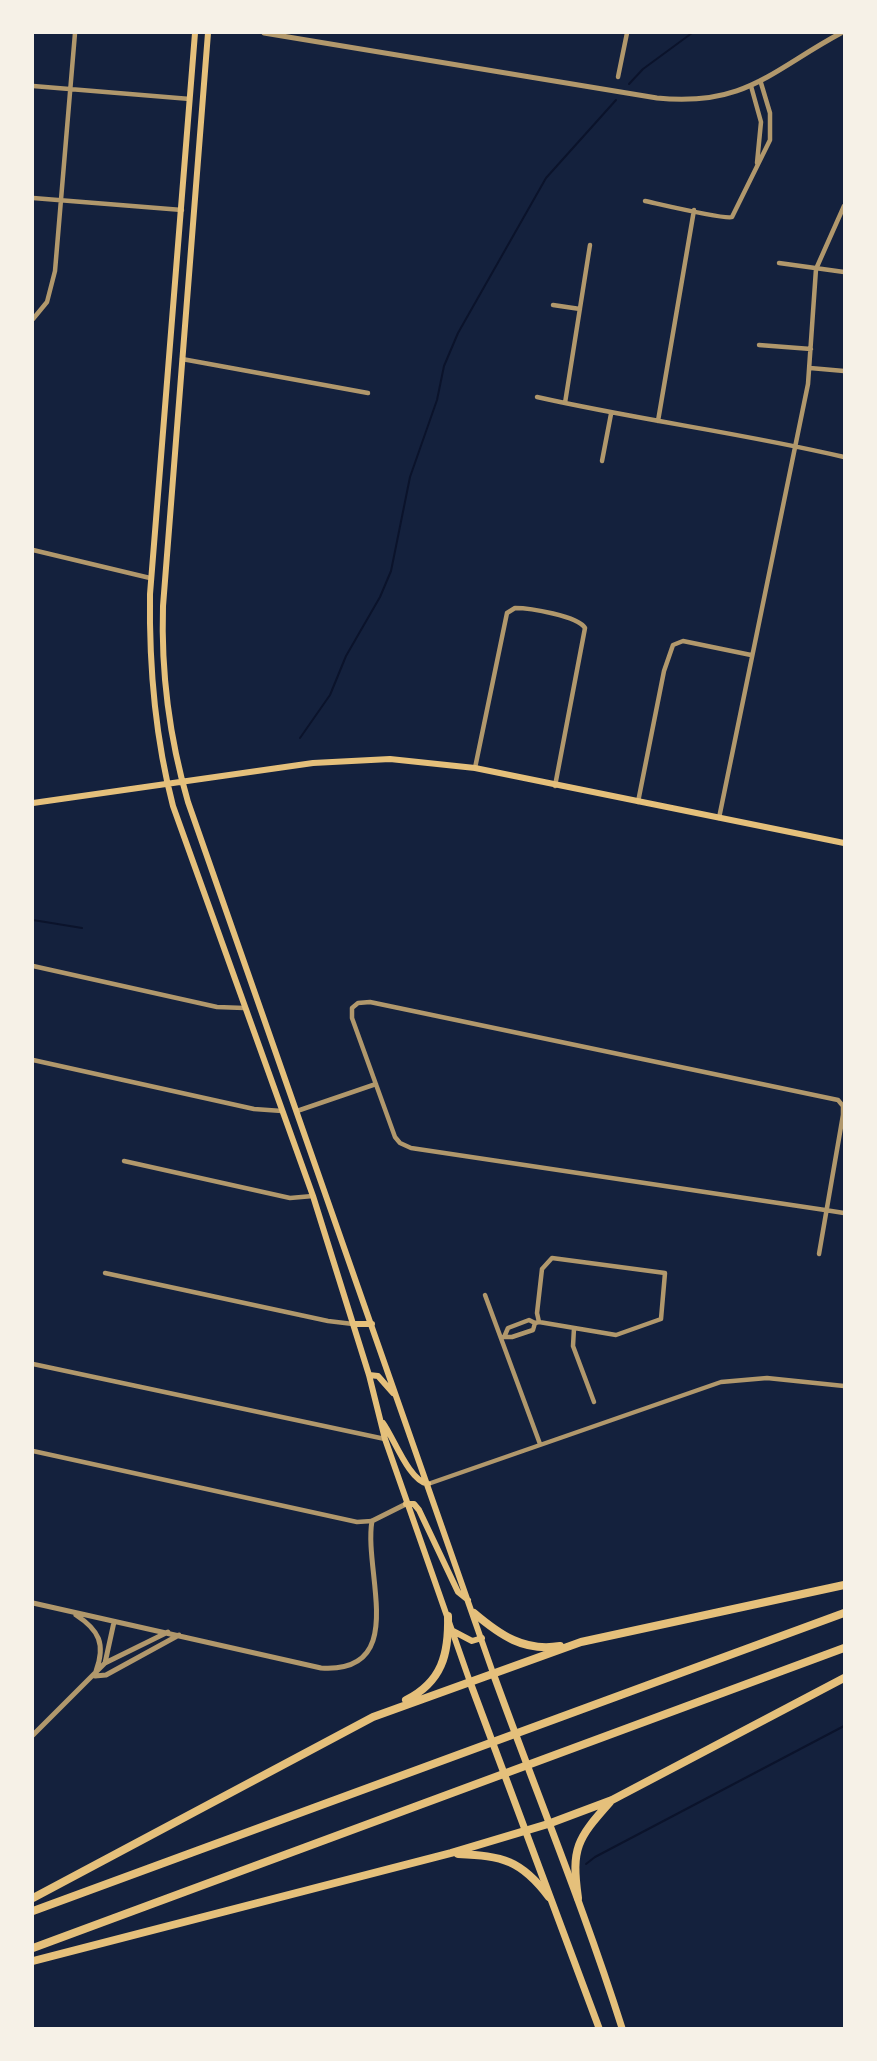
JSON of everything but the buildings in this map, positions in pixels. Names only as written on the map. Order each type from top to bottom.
[{"type":"highway","points":[[474,1613],[507,1640],[547,1648],[844,1585]]},
{"type":"highway","points":[[33,1911],[844,1613]]},
{"type":"highway","points":[[33,1898],[424,1691],[433,1680],[446,1654],[449,1641],[448,1616]]},
{"type":"highway","points":[[373,1717],[581,1642]]},
{"type":"highway","points":[[33,1948],[844,1648]]},
{"type":"highway","points":[[33,1961],[451,1853],[548,1824],[612,1800],[844,1678]]},
{"type":"highway","points":[[578,1898],[573,1865],[580,1840],[586,1828],[612,1800]]},
{"type":"highway","points":[[451,1853],[505,1859],[521,1866],[533,1876],[549,1897]]},
{"type":"main road","points":[[195,33],[150,578],[151,669],[167,783],[244,1008],[313,1196],[369,1375],[385,1438],[406,1504],[524,1831],[599,2028]]},
{"type":"main road","points":[[208,33],[162,625],[166,682],[182,781],[372,1324],[406,1431],[428,1484],[493,1674],[548,1824],[578,1898],[622,2028]]},
{"type":"main road","points":[[33,803],[346,760],[390,759],[475,768],[844,843]]},
{"type":"main road","points":[[244,1008],[260,1007]]},
{"type":"main road","points":[[353,1324],[372,1324]]},
{"type":"main road","points":[[369,1375],[378,1376],[397,1399]]},
{"type":"main road","points":[[381,1420],[411,1472],[418,1480],[428,1484]]},
{"type":"main road","points":[[406,1504],[417,1507],[458,1592],[470,1602]]},
{"type":"main road","points":[[453,1631],[472,1641],[482,1638]]},
{"type":"street","points":[[33,319],[45,306],[53,285],[75,33]]},
{"type":"street","points":[[264,33],[664,99],[699,99],[751,87],[841,33]]},
{"type":"street","points":[[618,76],[627,33]]},
{"type":"street","points":[[645,201],[694,210],[724,219],[730,218],[738,209],[757,163],[767,149],[771,130],[768,105],[761,83]]},
{"type":"street","points":[[33,86],[190,99]]},
{"type":"street","points":[[751,87],[761,122],[757,163]]},
{"type":"street","points":[[33,198],[182,210]]},
{"type":"street","points":[[719,818],[810,368],[816,269],[844,206]]},
{"type":"street","points":[[658,421],[694,210]]},
{"type":"street","points":[[565,403],[590,245]]},
{"type":"street","points":[[779,263],[844,272]]},
{"type":"street","points":[[553,305],[580,309]]},
{"type":"street","points":[[759,345],[812,349]]},
{"type":"street","points":[[182,358],[368,393]]},
{"type":"street","points":[[810,368],[844,370]]},
{"type":"street","points":[[537,397],[611,414],[796,446],[844,458]]},
{"type":"street","points":[[602,461],[611,414]]},
{"type":"street","points":[[33,550],[150,578]]},
{"type":"street","points":[[475,768],[507,613],[515,608],[578,620],[585,628],[555,786]]},
{"type":"street","points":[[638,802],[664,671],[673,645],[683,641],[751,655]]},
{"type":"street","points":[[33,966],[217,1007],[244,1008]]},
{"type":"street","points":[[819,1254],[825,1210],[843,1114],[842,1104],[832,1097],[362,1002],[352,1008],[352,1018],[395,1137],[400,1143],[411,1148],[825,1210],[844,1213]]},
{"type":"street","points":[[33,1060],[254,1109],[282,1111]]},
{"type":"street","points":[[297,1111],[376,1084]]},
{"type":"street","points":[[124,1161],[290,1198],[313,1196]]},
{"type":"street","points":[[503,1336],[508,1328],[529,1320],[537,1323],[616,1335],[661,1319],[665,1273],[552,1258],[542,1269],[537,1323],[533,1329],[524,1333],[512,1337],[503,1336]]},
{"type":"street","points":[[105,1273],[328,1322],[353,1324]]},
{"type":"street","points":[[485,1295],[503,1336],[540,1444]]},
{"type":"street","points":[[520,1324],[524,1333]]},
{"type":"street","points":[[574,1328],[573,1346],[594,1402]]},
{"type":"street","points":[[33,1364],[385,1438]]},
{"type":"street","points":[[428,1484],[721,1382],[767,1377],[844,1386]]},
{"type":"street","points":[[33,1451],[357,1521],[372,1521],[406,1504]]},
{"type":"street","points":[[33,1603],[321,1668],[338,1669],[356,1664],[368,1653],[377,1628],[370,1544],[372,1521]]},
{"type":"street","points":[[70,1612],[89,1623],[101,1639],[102,1651],[95,1676]]},
{"type":"street","points":[[33,1735],[69,1697],[95,1676],[105,1663],[114,1622]]},
{"type":"street","points":[[105,1663],[168,1632]]},
{"type":"street","points":[[95,1676],[106,1675],[180,1635]]},
{"type":"waterway","points":[[629,84],[643,69],[692,33]]},
{"type":"waterway","points":[[300,738],[330,695],[346,656],[380,597],[391,571],[410,477],[437,400],[444,366],[458,333],[546,178],[616,100]]},
{"type":"waterway","points":[[33,920],[82,928]]},
{"type":"waterway","points":[[586,1864],[595,1857],[844,1726]]}]
